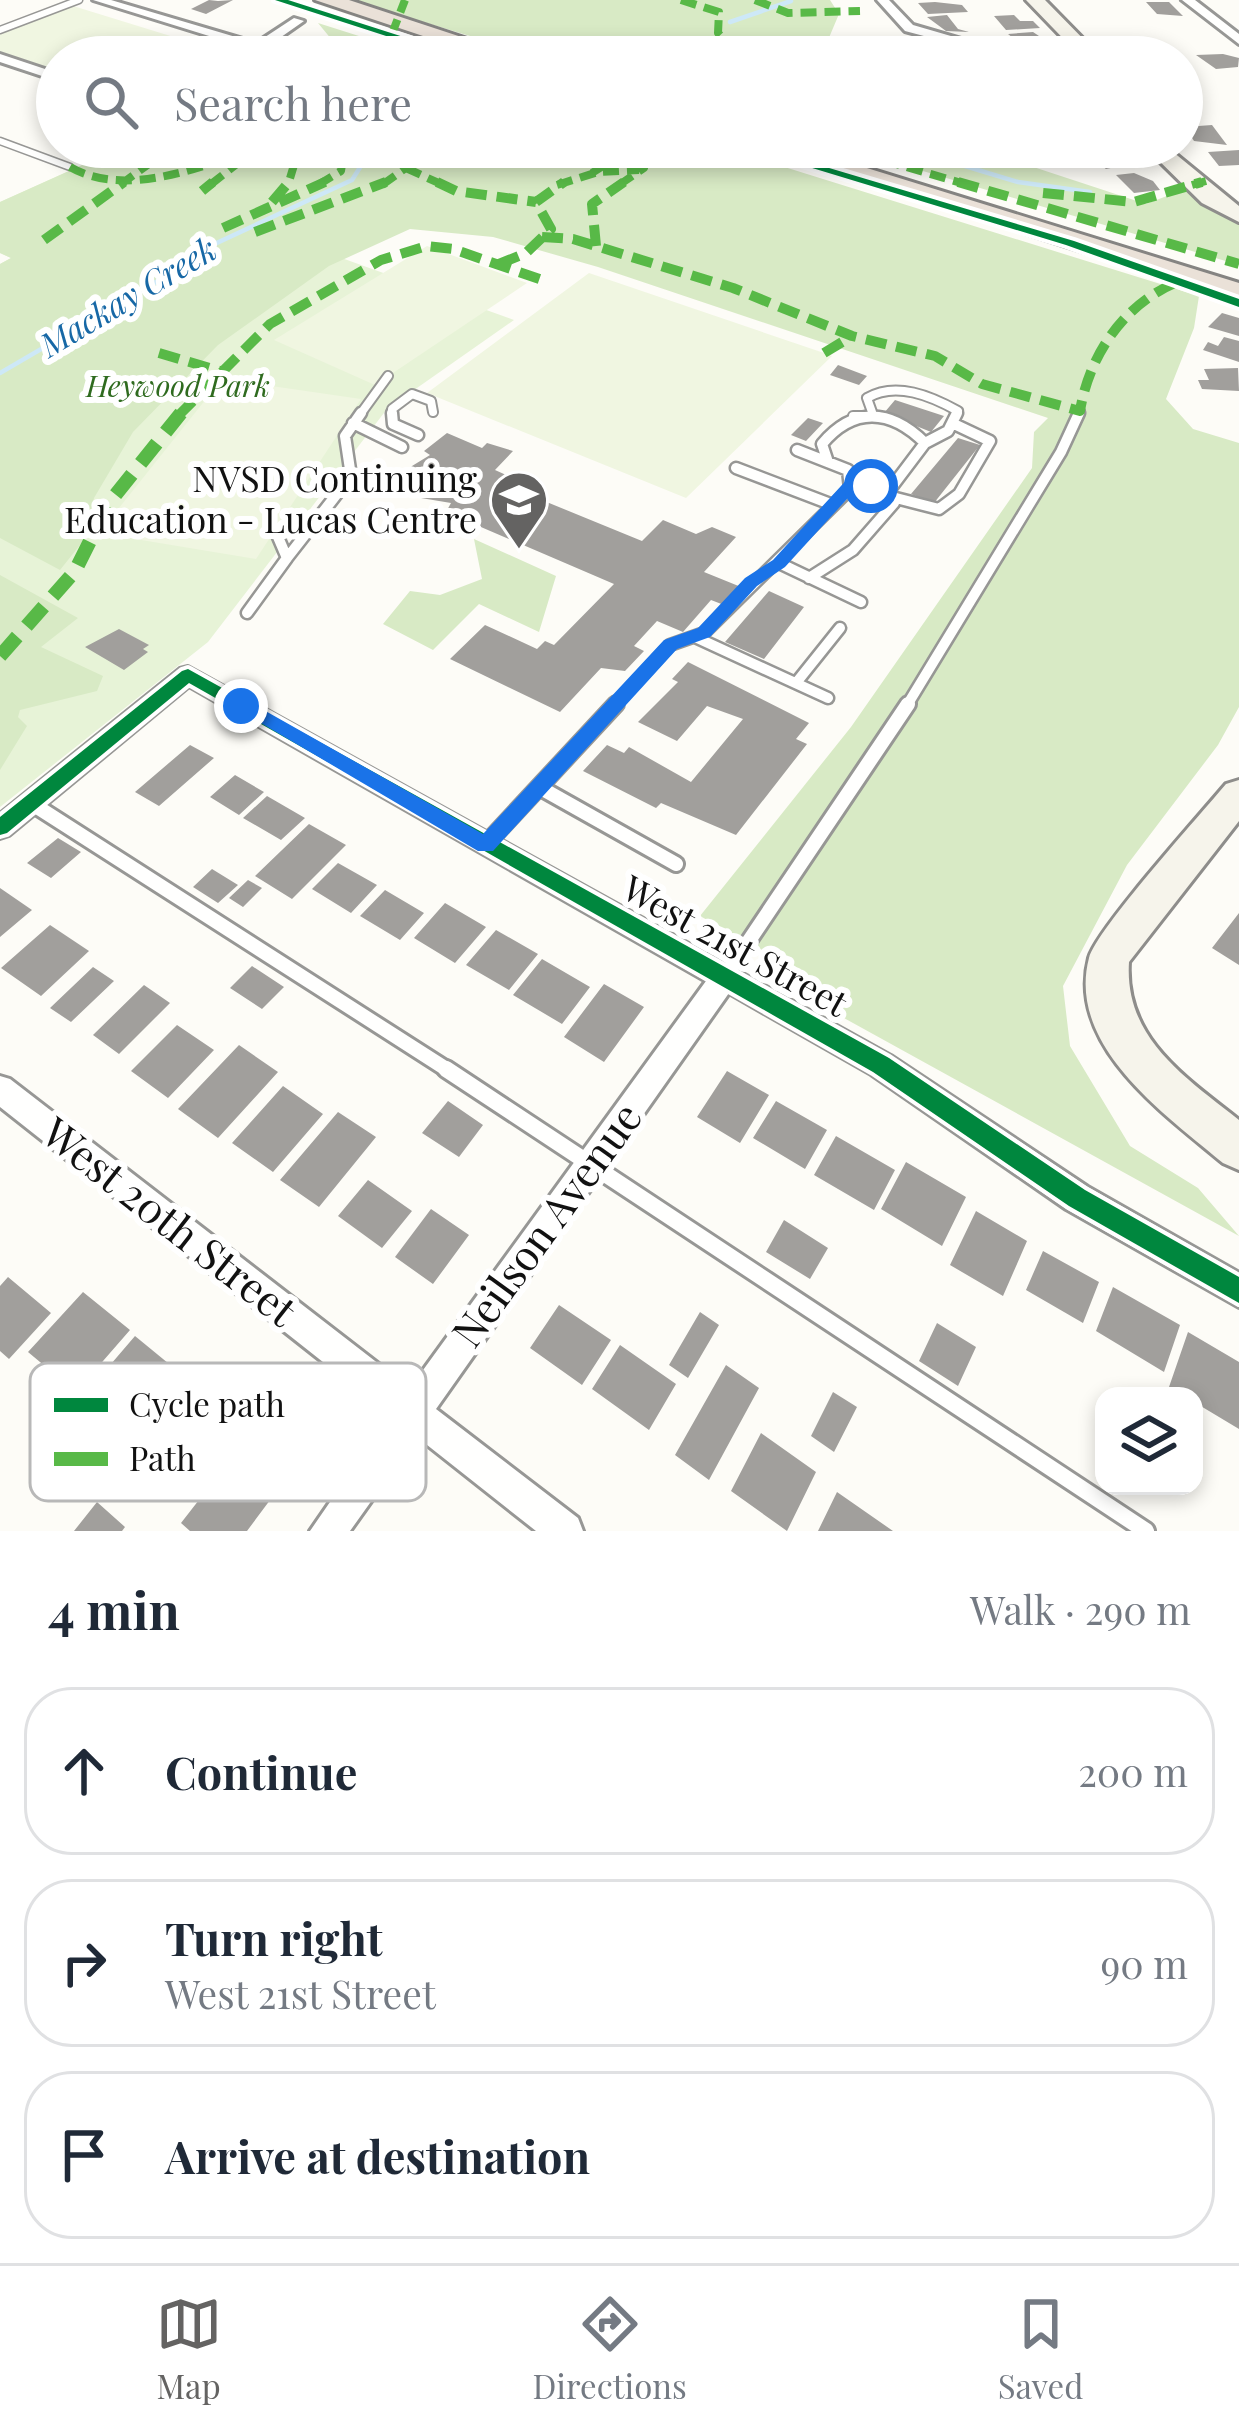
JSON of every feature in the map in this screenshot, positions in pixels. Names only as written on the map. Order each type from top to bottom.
[{"type":"highway","points":[[326,0],[442,36]]},
{"type":"highway","points":[[298,10],[399,36]]},
{"type":"highway","points":[[839,168],[1239,293]]},
{"type":"highway","points":[[875,168],[1239,277]]},
{"type":"street","points":[[99,0],[211,36]]},
{"type":"street","points":[[140,11],[167,0]]},
{"type":"street","points":[[883,0],[909,28],[939,36]]},
{"type":"street","points":[[1035,0],[1071,36]]},
{"type":"street","points":[[1188,0],[1239,40]]},
{"type":"street","points":[[273,36],[298,10]]},
{"type":"street","points":[[0,58],[36,70]]},
{"type":"street","points":[[1178,168],[1210,198],[1239,215]]},
{"type":"street","name":"West 21st Street","points":[[31,803],[188,675],[881,1065],[1077,1198],[1239,1291]]},
{"type":"street","points":[[0,828],[31,803]]},
{"type":"street","points":[[1234,809],[1109,956],[1102,987],[1106,1007],[1127,1045],[1239,1148]]},
{"type":"street","name":"Neilson Avenue","points":[[426,1393],[724,978]]},
{"type":"street","name":"West 20th Street","points":[[0,1089],[349,1363]]},
{"type":"street","name":"West 20th Street","points":[[426,1423],[565,1531]]},
{"type":"street","name":"Neilson Avenue","points":[[328,1531],[349,1501]]},
{"type":"lane","points":[[0,30],[79,0]]},
{"type":"lane","points":[[0,141],[36,154]]},
{"type":"lane","points":[[247,613],[351,476],[345,436],[388,376]]},
{"type":"lane","points":[[809,578],[854,550],[921,455],[925,442],[954,424],[958,411],[907,392],[873,392],[864,403],[878,416]]},
{"type":"lane","points":[[418,434],[392,424],[392,409],[412,394],[431,401],[433,412]]},
{"type":"lane","points":[[724,978],[946,647],[1061,452],[1080,410]]},
{"type":"lane","points":[[828,462],[822,444],[846,416],[861,411],[925,442]]},
{"type":"lane","points":[[353,423],[402,447]]},
{"type":"lane","points":[[852,478],[939,509],[959,494],[991,441],[954,424]]},
{"type":"lane","points":[[485,845],[670,645],[695,637],[751,582],[779,563],[850,489],[848,470],[797,450]]},
{"type":"lane","points":[[736,468],[833,506]]},
{"type":"lane","points":[[275,530],[287,558]]},
{"type":"lane","points":[[779,563],[861,602]]},
{"type":"lane","points":[[796,683],[840,628]]},
{"type":"lane","points":[[695,637],[828,698]]},
{"type":"lane","points":[[539,787],[676,864]]},
{"type":"lane","points":[[31,803],[592,1163],[1146,1531]]},
{"type":"green space","points":[[350,0],[830,0],[839,14],[830,36],[470,36]]},
{"type":"green space","points":[[70,5],[170,36],[36,36],[36,64],[0,52],[0,32]]},
{"type":"green space","points":[[318,23],[359,36],[329,36]]},
{"type":"green space","points":[[75,168],[788,168],[1199,296],[1194,328],[1166,399],[1193,429],[1239,443],[1239,707],[1218,745],[1127,865],[1063,986],[1070,1046],[1130,1146],[1198,1188],[1239,1236],[766,975],[775,957],[700,916],[851,727],[1032,468],[1034,432],[1048,418],[598,267],[493,237],[410,229],[329,266],[218,345],[133,432],[94,498],[84,540],[60,570],[0,538],[0,264],[11,258],[0,253],[0,202]]},
{"type":"green space","name":"Heywood Park","points":[[76,168],[91,168],[514,320],[387,409],[208,642],[0,807],[0,264],[11,258],[0,253],[0,202]]},
{"type":"green space","points":[[913,168],[1037,168],[1146,204],[1185,189],[1239,223],[1239,265]]},
{"type":"green space","points":[[427,246],[527,283],[375,385],[274,340]]},
{"type":"green space","points":[[589,273],[832,356],[686,498],[427,393]]},
{"type":"green space","points":[[222,379],[361,399],[256,559],[99,533]]},
{"type":"green space","points":[[474,539],[556,576],[539,632],[479,604],[433,650],[383,624],[410,591],[440,595],[482,579]]},
{"type":"green space","points":[[0,575],[78,618],[41,647],[103,676],[97,691],[20,710],[18,717],[27,726],[0,770]]},
{"type":"building","points":[[209,0],[233,0],[206,14],[191,9]]},
{"type":"building","points":[[1146,2],[1169,2],[1183,16],[1157,14]]},
{"type":"building","points":[[918,3],[962,5],[968,12],[928,14]]},
{"type":"building","points":[[947,15],[958,29],[969,32],[946,31],[927,17]]},
{"type":"building","points":[[1014,15],[1040,28],[1006,30],[994,16]]},
{"type":"building","points":[[1203,55],[1239,58],[1238,67],[1216,69]]},
{"type":"building","points":[[1212,125],[1227,145],[1203,142],[1203,126]]},
{"type":"building","points":[[1239,150],[1239,165],[1219,166],[1208,152]]},
{"type":"building","points":[[1134,173],[1153,181],[1160,190],[1134,193],[1116,175]]},
{"type":"building","points":[[1222,313],[1239,318],[1239,336],[1208,327]]},
{"type":"building","points":[[1224,337],[1239,341],[1239,362],[1203,350],[1208,342],[1218,346]]},
{"type":"building","points":[[838,365],[867,376],[859,385],[830,375]]},
{"type":"building","points":[[1238,368],[1239,391],[1202,389],[1198,380],[1209,380],[1204,369]]},
{"type":"building","points":[[895,400],[944,416],[931,432],[884,413]]},
{"type":"building","points":[[808,418],[823,423],[806,441],[791,435]]},
{"type":"building","points":[[447,433],[482,448],[487,443],[513,451],[495,470],[539,490],[532,496],[642,541],[663,520],[696,534],[712,527],[736,537],[704,572],[741,587],[724,605],[711,600],[683,632],[657,621],[634,646],[644,651],[625,671],[601,668],[560,712],[450,659],[485,625],[537,649],[545,641],[554,645],[614,584],[446,512],[451,503],[397,494],[412,466],[430,455],[424,451]]},
{"type":"building","points":[[958,438],[980,445],[934,503],[911,494]]},
{"type":"building","points":[[769,591],[804,607],[764,659],[725,642]]},
{"type":"building","points":[[119,629],[149,645],[143,649],[148,652],[124,670],[85,647]]},
{"type":"building","points":[[688,662],[809,723],[796,739],[807,744],[736,835],[661,803],[656,808],[583,771],[607,745],[624,753],[629,747],[691,782],[743,719],[707,706],[677,741],[638,722],[678,682],[672,679]]},
{"type":"building","points":[[190,745],[214,758],[159,806],[135,792]]},
{"type":"building","points":[[235,775],[264,792],[239,815],[210,797]]},
{"type":"building","points":[[267,796],[305,818],[281,840],[243,818]]},
{"type":"building","points":[[309,824],[346,845],[292,899],[255,876]]},
{"type":"building","points":[[58,838],[81,852],[51,878],[27,863]]},
{"type":"building","points":[[338,863],[377,885],[351,913],[312,889]]},
{"type":"building","points":[[212,869],[238,885],[218,903],[193,887]]},
{"type":"building","points":[[248,880],[262,888],[243,907],[229,898]]},
{"type":"building","points":[[0,888],[32,910],[0,937]]},
{"type":"building","points":[[385,890],[424,913],[400,940],[360,916]]},
{"type":"building","points":[[445,903],[486,927],[455,963],[414,938]]},
{"type":"building","points":[[1239,913],[1239,965],[1212,948]]},
{"type":"building","points":[[50,925],[89,951],[41,996],[1,968]]},
{"type":"building","points":[[496,930],[538,954],[509,990],[466,965]]},
{"type":"building","points":[[542,959],[590,987],[562,1024],[513,995]]},
{"type":"building","points":[[252,966],[284,987],[262,1009],[230,988]]},
{"type":"building","points":[[93,967],[114,981],[71,1022],[50,1008]]},
{"type":"building","points":[[604,984],[644,1007],[604,1062],[564,1037]]},
{"type":"building","points":[[144,985],[170,1003],[119,1054],[93,1035]]},
{"type":"building","points":[[177,1025],[214,1050],[168,1098],[131,1071]]},
{"type":"building","points":[[239,1045],[278,1072],[218,1138],[178,1109]]},
{"type":"building","points":[[727,1071],[769,1095],[740,1143],[697,1117]]},
{"type":"building","points":[[283,1086],[323,1114],[273,1172],[232,1143]]},
{"type":"building","points":[[448,1101],[483,1125],[459,1157],[422,1133]]},
{"type":"building","points":[[776,1101],[827,1130],[805,1169],[753,1138]]},
{"type":"building","points":[[338,1112],[376,1137],[319,1207],[280,1180]]},
{"type":"building","points":[[836,1136],[895,1170],[874,1210],[814,1175]]},
{"type":"building","points":[[906,1162],[966,1197],[942,1246],[881,1209]]},
{"type":"building","points":[[368,1180],[412,1211],[382,1248],[338,1216]]},
{"type":"building","points":[[431,1209],[469,1235],[433,1284],[395,1257]]},
{"type":"building","points":[[976,1211],[1027,1241],[1003,1296],[950,1265]]},
{"type":"building","points":[[784,1220],[828,1248],[810,1279],[766,1252]]},
{"type":"building","points":[[1043,1251],[1099,1282],[1083,1323],[1026,1290]]},
{"type":"building","points":[[8,1277],[51,1313],[9,1359],[0,1351],[0,1286]]},
{"type":"building","points":[[1113,1287],[1180,1325],[1164,1372],[1096,1331]]},
{"type":"building","points":[[83,1292],[130,1330],[101,1363],[41,1363],[28,1352]]},
{"type":"building","points":[[559,1305],[611,1340],[582,1385],[530,1348]]},
{"type":"building","points":[[700,1312],[719,1325],[688,1378],[669,1365]]},
{"type":"building","points":[[937,1323],[976,1347],[958,1386],[919,1361]]},
{"type":"building","points":[[1188,1332],[1239,1362],[1239,1429],[1203,1407],[1203,1387],[1169,1387]]},
{"type":"building","points":[[135,1336],[168,1363],[112,1363]]},
{"type":"building","points":[[620,1345],[676,1384],[649,1430],[592,1389]]},
{"type":"building","points":[[726,1365],[759,1388],[709,1480],[675,1455]]},
{"type":"building","points":[[833,1392],[857,1407],[834,1452],[811,1436]]},
{"type":"building","points":[[761,1433],[816,1472],[787,1531],[731,1491]]},
{"type":"building","points":[[837,1492],[893,1531],[818,1531]]},
{"type":"building","points":[[198,1501],[269,1501],[247,1531],[190,1531],[181,1523]]},
{"type":"building","points":[[97,1502],[125,1527],[122,1531],[74,1531]]},
{"type":"waterway","points":[[730,22],[791,1]]},
{"type":"waterway","name":"Mackay Creek","points":[[0,373],[161,279],[165,267],[352,180],[360,168]]},
{"type":"waterway","points":[[972,168],[1018,182],[1090,192]]},
{"type":"marked path","points":[[391,36],[405,0]]},
{"type":"marked path","points":[[681,0],[719,12],[721,36]]},
{"type":"marked path","points":[[755,0],[788,13],[860,11]]},
{"type":"marked path","points":[[72,168],[87,177],[109,180],[193,168]]},
{"type":"marked path","points":[[44,240],[143,168]]},
{"type":"marked path","points":[[202,191],[231,168]]},
{"type":"marked path","points":[[272,202],[286,191],[293,168]]},
{"type":"marked path","points":[[223,228],[327,181],[341,168]]},
{"type":"marked path","points":[[406,168],[456,191],[536,202]]},
{"type":"marked path","points":[[255,232],[379,187],[406,168]]},
{"type":"marked path","points":[[592,173],[600,168]]},
{"type":"marked path","points":[[596,246],[592,204],[644,168]]},
{"type":"marked path","points":[[910,168],[1239,264]]},
{"type":"marked path","points":[[499,264],[526,253],[551,229],[536,202],[554,186],[613,170],[639,170]]},
{"type":"marked path","points":[[1043,193],[1134,202],[1206,181]]},
{"type":"marked path","points":[[542,237],[573,239],[733,288],[852,336],[935,356],[982,384],[1080,411],[1090,373],[1111,334],[1141,302],[1175,283]]},
{"type":"marked path","points":[[0,656],[75,571],[109,503],[177,417],[270,324],[381,260],[427,246],[453,249],[545,281]]},
{"type":"marked path","points":[[824,353],[852,336]]},
{"type":"marked path","points":[[159,353],[220,371]]},
{"type":"cycle path","points":[[279,0],[394,36]]},
{"type":"cycle path","points":[[818,168],[1070,243],[1239,303]]},
{"type":"cycle path","points":[[0,828],[188,675],[881,1065],[1077,1198],[1239,1291]]},
{"type":"place","name":"NVSD Continuing Education - Lucas Centre","points":[[519,551]]},
{"type":"route","points":[[241,706],[485,845],[670,645],[704,633],[850,489],[852,478],[871,486]]}]
